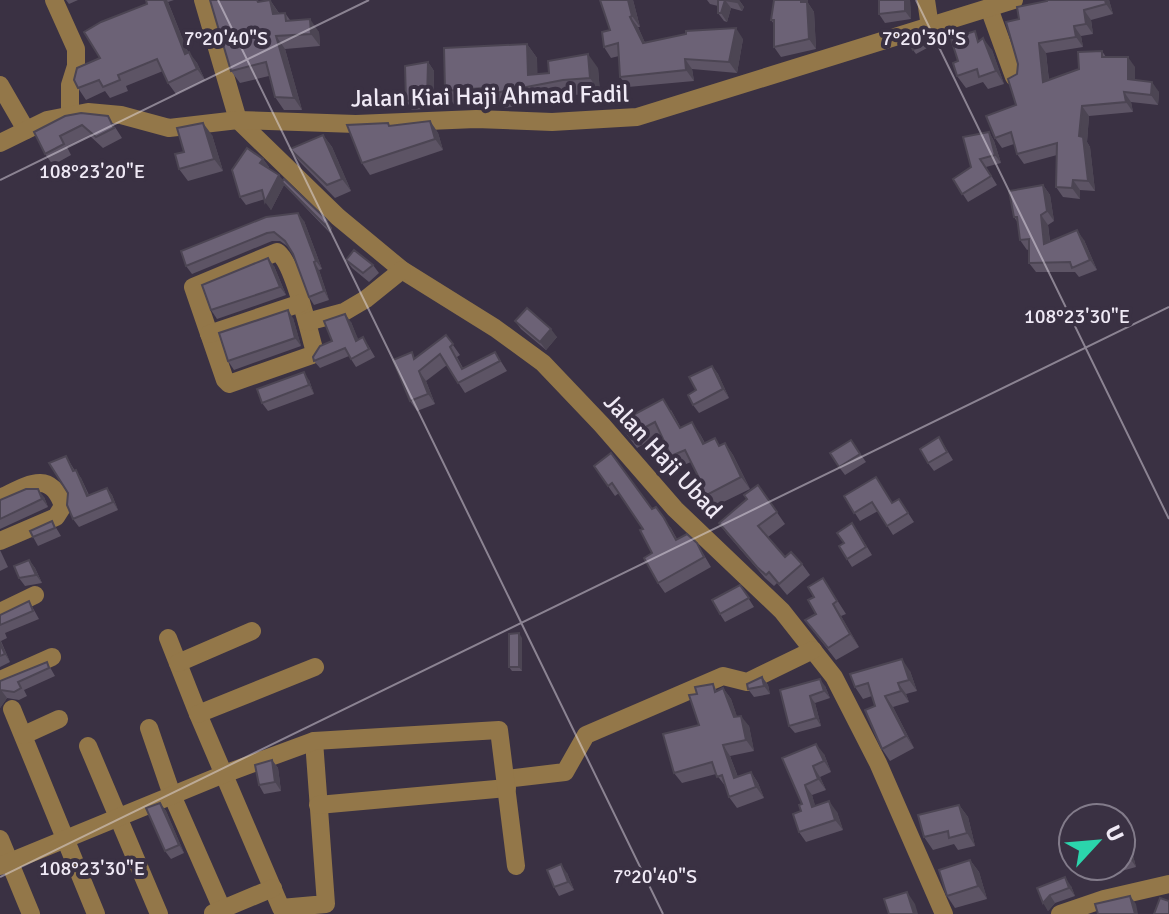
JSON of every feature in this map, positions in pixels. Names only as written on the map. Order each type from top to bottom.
[{"type":"street","points":[[54,0],[76,49],[76,66],[70,85],[70,115]]},
{"type":"street","points":[[203,0],[238,120]]},
{"type":"street","points":[[926,0],[930,27]]},
{"type":"street","name":"Jalan Kiai Haji Ahmad Fadil","points":[[0,143],[47,120],[88,112],[121,115],[169,128],[238,120],[356,124],[476,119],[552,122],[637,117],[1014,0]]},
{"type":"street","points":[[989,8],[1014,77]]},
{"type":"street","points":[[0,85],[26,130]]},
{"type":"street","name":"Jalan Haji Ubad","points":[[238,120],[338,217],[402,270],[495,328],[543,363],[675,509],[782,611],[834,677],[878,763],[944,914]]},
{"type":"street","points":[[277,252],[284,257],[301,303],[314,349],[312,355],[231,384],[225,380],[193,289],[194,285],[277,252]]},
{"type":"street","points":[[307,322],[344,312],[402,270]]},
{"type":"street","points":[[209,334],[301,303]]},
{"type":"street","points":[[0,498],[31,483],[42,482],[50,485],[63,506],[56,517],[0,541]]},
{"type":"street","points":[[0,612],[35,595]]},
{"type":"street","points":[[178,663],[252,631]]},
{"type":"street","points":[[168,638],[281,908],[326,904],[314,741]]},
{"type":"street","points":[[318,805],[507,784],[565,772],[586,735],[723,676],[747,682],[813,650]]},
{"type":"street","points":[[0,680],[52,657]]},
{"type":"street","points":[[198,714],[315,667]]},
{"type":"street","points":[[12,709],[96,914]]},
{"type":"street","points":[[24,735],[59,719]]},
{"type":"street","points":[[149,728],[217,912],[273,888]]},
{"type":"street","points":[[4,864],[224,774],[314,741],[499,730],[516,866]]},
{"type":"street","points":[[88,746],[159,914]]},
{"type":"street","points":[[0,839],[4,864],[31,914]]},
{"type":"street","points":[[1060,914],[1104,899],[1169,884]]},
{"type":"building","points":[[146,0],[164,0],[185,54],[189,52],[197,69],[168,83],[157,59],[118,75],[120,80],[103,87],[99,80],[78,88],[74,80],[77,68],[100,58],[84,32],[147,4]]},
{"type":"building","points":[[210,0],[270,0],[273,14],[285,13],[286,21],[310,19],[311,34],[276,36],[294,98],[275,97],[266,62],[231,71]]},
{"type":"building","points":[[600,0],[628,0],[630,17],[643,43],[686,34],[686,31],[736,28],[729,62],[685,59],[686,70],[620,77],[618,43],[604,47],[602,32],[610,30]]},
{"type":"building","points":[[718,0],[725,0],[721,13],[718,13]]},
{"type":"building","points":[[774,0],[807,2],[809,39],[774,47],[774,20],[771,20]]},
{"type":"building","points":[[879,0],[905,0],[905,11],[879,14]]},
{"type":"building","points":[[1047,0],[1105,0],[1106,4],[1084,10],[1086,24],[1074,26],[1076,37],[1039,43],[1043,82],[1079,69],[1078,52],[1102,51],[1102,57],[1128,57],[1128,79],[1152,82],[1151,95],[1124,92],[1126,102],[1082,106],[1079,136],[1083,137],[1088,181],[1073,180],[1072,188],[1056,187],[1057,143],[1017,154],[1011,132],[995,138],[986,116],[1016,105],[1008,79],[1017,74],[1018,64],[1006,22],[1019,19],[1017,7]]},
{"type":"building","points":[[975,31],[978,42],[983,38],[996,71],[979,77],[977,69],[957,76],[953,63],[958,61],[951,39]]},
{"type":"building","points":[[920,37],[925,44],[913,50],[908,40]]},
{"type":"building","points":[[527,44],[528,75],[549,73],[548,61],[588,54],[590,78],[495,93],[495,87],[445,91],[444,48]]},
{"type":"building","points":[[428,62],[427,100],[406,101],[405,66]]},
{"type":"building","points":[[81,113],[108,116],[114,128],[96,137],[82,125],[60,136],[64,144],[45,154],[34,132],[65,116]]},
{"type":"building","points":[[430,121],[435,139],[362,163],[347,125],[388,123],[389,126]]},
{"type":"building","points":[[203,123],[214,159],[179,169],[175,154],[184,152],[177,128]]},
{"type":"building","points":[[989,132],[995,155],[980,159],[991,176],[962,194],[953,179],[971,167],[963,137]]},
{"type":"building","points":[[323,135],[342,179],[327,185],[290,149]]},
{"type":"building","points":[[247,148],[263,159],[260,163],[279,175],[265,202],[262,190],[240,197],[232,170]]},
{"type":"building","points":[[284,179],[327,220],[325,225],[282,182]]},
{"type":"building","points":[[1043,185],[1047,211],[1041,215],[1044,244],[1077,230],[1090,260],[1072,268],[1070,262],[1029,263],[1029,239],[1020,240],[1009,191]]},
{"type":"building","points":[[298,213],[324,291],[309,297],[293,254],[285,241],[274,232],[186,266],[181,251],[266,217]]},
{"type":"building","points":[[354,250],[373,265],[363,273],[346,260]]},
{"type":"building","points":[[268,258],[280,287],[211,310],[202,285]]},
{"type":"building","points":[[527,308],[551,329],[540,342],[515,321]]},
{"type":"building","points":[[288,310],[295,338],[228,361],[219,333]]},
{"type":"building","points":[[345,314],[356,341],[363,337],[369,349],[351,359],[345,348],[314,361],[313,357],[320,346],[332,341],[324,321]]},
{"type":"building","points":[[446,335],[453,344],[450,347],[462,369],[495,352],[500,361],[458,383],[440,354],[419,371],[428,394],[410,401],[393,360],[412,352],[414,359]]},
{"type":"building","points":[[712,366],[723,389],[693,405],[688,395],[696,390],[689,377]]},
{"type":"building","points":[[304,372],[309,385],[262,403],[257,389]]},
{"type":"building","points":[[663,399],[680,428],[692,422],[703,444],[715,438],[719,446],[725,443],[741,477],[701,498],[693,481],[699,478],[685,450],[671,456],[655,422],[629,436],[618,423]]},
{"type":"building","points":[[939,437],[947,452],[928,463],[920,449]]},
{"type":"building","points":[[851,440],[860,454],[839,467],[830,453]]},
{"type":"building","points":[[611,453],[652,509],[656,507],[676,540],[687,534],[697,543],[704,557],[658,583],[644,558],[652,553],[640,530],[643,529],[612,483],[608,486],[594,466]]},
{"type":"building","points":[[66,456],[87,496],[107,488],[113,502],[73,519],[67,505],[68,493],[49,463]]},
{"type":"building","points":[[876,477],[892,503],[899,499],[908,513],[887,526],[872,502],[854,513],[844,496]]},
{"type":"building","points":[[758,485],[777,512],[758,526],[785,557],[791,552],[802,564],[779,584],[769,572],[766,575],[757,567],[719,523],[747,499],[744,495]]},
{"type":"building","points":[[26,489],[38,489],[42,499],[0,519],[0,500]]},
{"type":"building","points":[[52,521],[55,528],[33,537],[30,531]]},
{"type":"building","points":[[852,523],[866,547],[847,559],[839,546],[844,543],[837,533]]},
{"type":"building","points":[[29,560],[36,575],[19,578],[14,566]]},
{"type":"building","points":[[823,578],[837,601],[833,604],[850,634],[828,648],[805,620],[816,614],[808,600],[814,597],[808,587]]},
{"type":"building","points":[[740,585],[749,598],[720,614],[712,600]]},
{"type":"building","points":[[29,601],[33,611],[0,625],[0,615]]},
{"type":"building","points":[[519,633],[519,667],[509,667],[509,634]]},
{"type":"building","points":[[902,659],[909,680],[898,683],[901,691],[885,696],[906,736],[882,749],[865,710],[875,706],[868,683],[855,687],[850,674]]},
{"type":"building","points":[[47,662],[49,668],[18,682],[21,688],[14,692],[0,692],[0,681]]},
{"type":"building","points":[[762,677],[764,686],[748,689],[747,684]]},
{"type":"building","points":[[820,679],[824,691],[810,696],[816,718],[789,726],[780,690]]},
{"type":"building","points":[[713,684],[715,692],[723,688],[734,717],[741,716],[746,740],[723,745],[734,778],[751,772],[756,787],[729,797],[722,775],[717,777],[712,762],[674,773],[663,734],[699,725],[689,695],[697,694],[695,687]]},
{"type":"building","points":[[816,744],[824,761],[813,766],[818,779],[805,785],[812,807],[829,801],[835,820],[799,832],[793,814],[801,811],[799,805],[802,804],[782,758]]},
{"type":"building","points":[[272,760],[275,782],[259,785],[255,765]]},
{"type":"building","points":[[160,803],[179,845],[165,851],[146,808]]},
{"type":"building","points":[[959,805],[967,833],[949,838],[948,831],[924,837],[918,815]]},
{"type":"building","points":[[970,860],[978,886],[947,896],[939,870]]},
{"type":"building","points":[[561,864],[568,882],[554,887],[547,870]]},
{"type":"building","points":[[1057,880],[1067,882],[1069,888],[1050,895],[1043,903],[1037,888]]},
{"type":"building","points":[[907,892],[914,914],[889,914],[884,899]]},
{"type":"building","points":[[1130,896],[1135,914],[1098,914],[1095,904]]},
{"type":"building","points":[[1160,898],[1169,901],[1169,914],[1154,914]]}]
